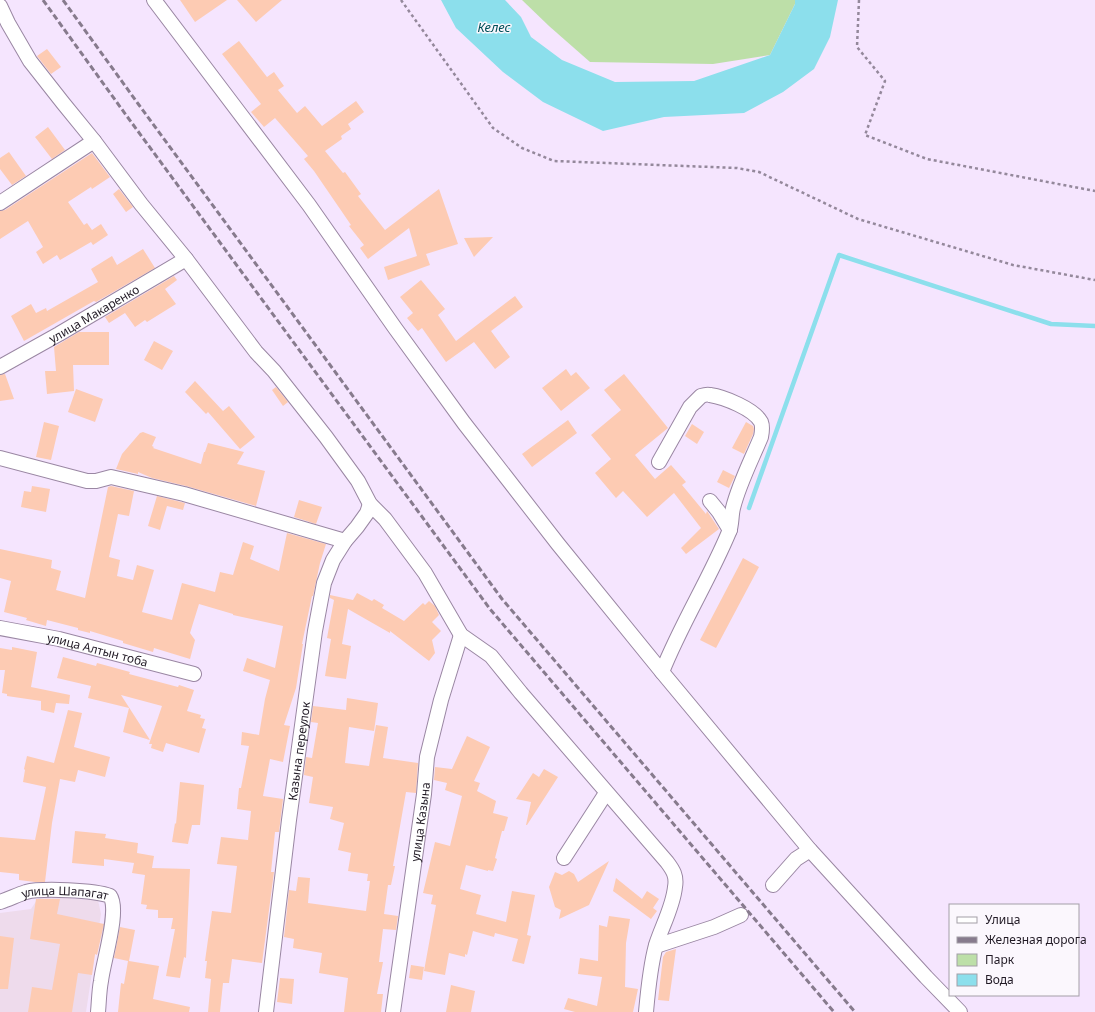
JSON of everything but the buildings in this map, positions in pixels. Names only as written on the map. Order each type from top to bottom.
[{"type":"street","points":[[154,0],[309,206],[464,423],[558,544],[810,850],[960,1012]]},
{"type":"street","points":[[0,6],[30,61],[63,104],[94,140],[141,204],[247,340],[274,371],[326,438],[358,481],[370,504],[385,518],[425,573],[461,635],[491,656],[675,873],[676,886],[673,898],[656,946],[651,967],[646,1012]]},
{"type":"street","points":[[0,203],[94,140]]},
{"type":"street","name":"улица Макаренко","points":[[0,367],[186,260]]},
{"type":"street","points":[[658,462],[690,407],[701,396],[709,394],[739,404],[756,416],[761,423],[762,430],[740,486],[733,509],[730,530],[707,582],[669,654],[662,672]]},
{"type":"street","points":[[0,458],[87,481],[111,478],[184,494],[345,541]]},
{"type":"street","points":[[710,501],[730,530]]},
{"type":"street","name":"Казына переулок","points":[[266,1012],[289,820],[315,630],[324,583],[333,560],[345,541],[367,513],[370,504]]},
{"type":"street","name":"улица Алтын тоба","points":[[0,628],[58,639],[194,674]]},
{"type":"street","name":"улица Казына","points":[[394,1012],[424,794],[427,757],[441,700],[461,635]]},
{"type":"street","points":[[564,858],[606,793]]},
{"type":"street","points":[[773,885],[796,860],[810,850]]},
{"type":"street","name":"улица Шапагат","points":[[0,902],[27,892],[40,890],[98,893],[110,896],[112,899],[112,917],[101,980],[98,1012]]},
{"type":"street","points":[[656,946],[714,928],[741,915]]},
{"type":"path","points":[[401,0],[493,128],[522,148],[554,161],[737,168],[759,172],[858,218],[1013,264],[1095,280]]},
{"type":"path","points":[[859,0],[857,47],[885,81],[865,135],[927,159],[1095,191]]},
{"type":"shaded area","points":[[39,897],[98,900],[101,914],[86,1012],[0,1012],[0,913],[31,909]]},
{"type":"green space","points":[[522,0],[795,0],[795,4],[770,55],[713,64],[590,62]]},
{"type":"water","name":"Келес","points":[[441,0],[505,0],[521,17],[531,37],[562,60],[615,82],[694,81],[770,55],[795,4],[795,0],[838,0],[830,37],[814,69],[783,92],[744,113],[664,117],[603,131],[543,102],[503,72],[456,28]]},
{"type":"waterway","points":[[749,508],[839,255],[1051,324],[1095,326]]},
{"type":"railway","points":[[43,0],[490,609],[834,1012]]},
{"type":"railway","points":[[63,0],[502,599],[855,1012]]}]
